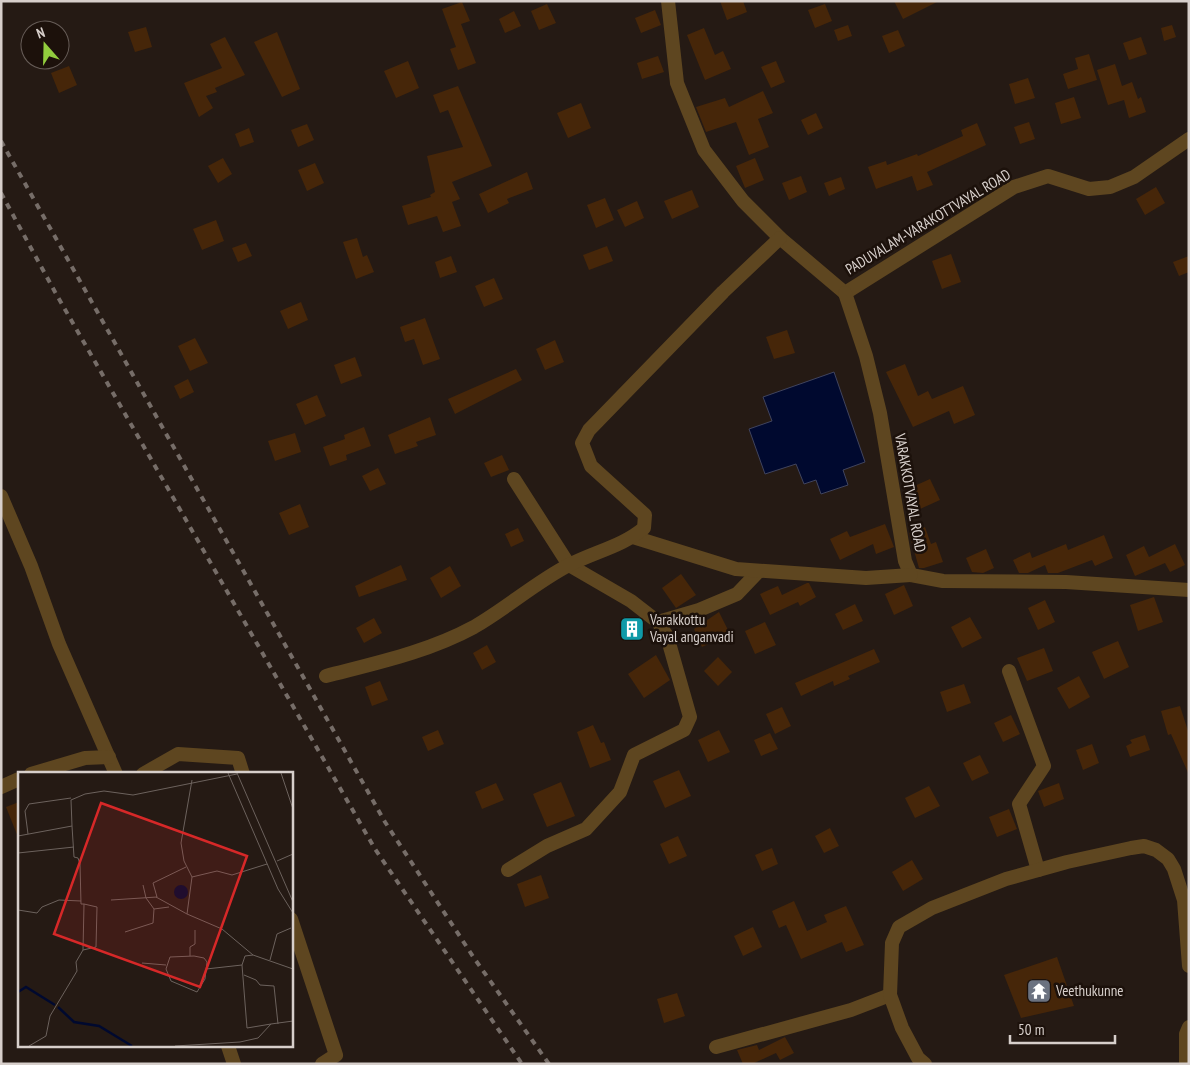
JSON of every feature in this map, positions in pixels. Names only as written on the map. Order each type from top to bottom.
[{"type":"street","name":"PADUVALAM-VARAKOTTVAYAL ROAD","points":[[668,1],[677,83],[704,150],[743,201],[780,238],[845,293],[1014,187],[1048,176],[1089,189],[1110,187],[1134,177],[1189,139]]},
{"type":"street","points":[[326,676],[392,659],[433,645],[472,628],[569,565],[633,537],[644,528],[645,515],[591,466],[582,442],[589,430],[723,292],[780,238]]},
{"type":"street","name":"VARAKKOTVAYAL ROAD","points":[[845,293],[866,356],[880,413],[905,561],[911,575],[942,581],[1066,582],[1189,590]]},
{"type":"street","points":[[508,870],[547,846],[586,829],[620,792],[634,755],[684,730],[690,717],[667,636],[658,622],[631,602],[569,565],[514,479]]},
{"type":"street","points":[[1,496],[31,566],[59,644],[115,772]]},
{"type":"street","points":[[633,537],[736,570],[866,578],[911,575]]},
{"type":"street","points":[[658,622],[699,610],[737,594],[758,572]]},
{"type":"street","points":[[1010,671],[1044,766],[1019,804],[1038,870]]},
{"type":"street","points":[[146,772],[178,754],[238,758],[242,772]]},
{"type":"street","points":[[38,772],[86,758],[109,757]]},
{"type":"street","points":[[1,787],[18,779]]},
{"type":"street","points":[[924,1064],[918,1058],[902,1028],[890,994],[892,943],[899,927],[932,908],[1006,879],[1137,847],[1144,846],[1156,850],[1168,859],[1174,869],[1184,900],[1188,923],[1189,966]]},
{"type":"street","points":[[292,922],[336,1055],[322,1064]]},
{"type":"street","points":[[716,1047],[851,1010],[890,994]]},
{"type":"street","points":[[1186,1064],[1186,1034],[1189,1027]]},
{"type":"street","points":[[229,1048],[234,1064]]},
{"type":"water","points":[[834,372],[865,462],[843,470],[848,485],[821,494],[816,480],[804,484],[796,464],[765,474],[749,429],[772,421],[763,397]]},
{"type":"building","points":[[720,1],[743,1],[747,12],[727,20]]},
{"type":"building","points":[[894,1],[939,1],[903,19]]},
{"type":"building","points":[[462,2],[470,21],[461,24],[476,63],[458,70],[450,49],[456,47],[442,9]]},
{"type":"building","points":[[547,4],[556,23],[539,30],[531,11]]},
{"type":"building","points":[[825,4],[832,21],[815,28],[808,10]]},
{"type":"building","points":[[655,10],[661,25],[641,33],[635,18]]},
{"type":"building","points":[[514,11],[521,26],[505,33],[499,19]]},
{"type":"building","points":[[848,25],[852,36],[838,41],[834,30]]},
{"type":"building","points":[[1172,25],[1176,37],[1164,41],[1161,28]]},
{"type":"building","points":[[146,27],[152,47],[135,52],[128,32]]},
{"type":"building","points":[[704,28],[715,55],[723,51],[731,69],[705,80],[687,35]]},
{"type":"building","points":[[898,30],[905,46],[889,53],[882,36]]},
{"type":"building","points":[[277,32],[300,89],[282,97],[254,42]]},
{"type":"building","points":[[225,37],[245,75],[215,88],[217,92],[206,96],[213,108],[199,117],[184,83],[222,68],[210,44]]},
{"type":"building","points":[[1141,37],[1147,54],[1129,60],[1123,43]]},
{"type":"building","points":[[1089,54],[1097,80],[1068,89],[1063,74],[1078,69],[1075,58]]},
{"type":"building","points":[[658,56],[664,72],[642,79],[637,63]]},
{"type":"building","points":[[408,61],[419,88],[396,98],[384,71]]},
{"type":"building","points":[[776,61],[785,82],[771,88],[761,67]]},
{"type":"building","points":[[1115,64],[1122,86],[1132,82],[1138,99],[1141,97],[1146,112],[1129,118],[1124,100],[1108,105],[1097,70]]},
{"type":"building","points":[[70,68],[77,85],[59,93],[51,73],[59,70],[70,70]]},
{"type":"building","points":[[1028,78],[1035,98],[1015,104],[1009,84]]},
{"type":"building","points":[[458,86],[492,166],[452,182],[460,199],[452,202],[461,226],[443,232],[437,216],[408,225],[402,206],[431,197],[430,195],[435,192],[427,156],[463,147],[448,110],[440,113],[433,95]]},
{"type":"building","points":[[763,91],[773,113],[758,119],[769,147],[749,155],[736,122],[706,132],[696,107],[725,98],[729,107]]},
{"type":"building","points":[[1074,97],[1081,118],[1061,124],[1055,103]]},
{"type":"building","points":[[581,103],[591,128],[568,138],[557,113]]},
{"type":"building","points":[[816,113],[823,128],[808,135],[801,120]]},
{"type":"building","points":[[1029,122],[1035,139],[1020,144],[1014,127]]},
{"type":"building","points":[[977,123],[986,145],[927,172],[933,185],[917,191],[912,176],[876,189],[868,167],[886,161],[887,165],[917,154],[918,156],[963,136],[961,130]]},
{"type":"building","points":[[307,124],[314,140],[298,147],[291,130]]},
{"type":"building","points":[[249,128],[254,142],[240,147],[235,134]]},
{"type":"building","points":[[223,158],[232,174],[218,183],[208,166]]},
{"type":"building","points":[[755,158],[764,180],[745,188],[736,166]]},
{"type":"building","points":[[315,163],[324,183],[307,191],[298,170]]},
{"type":"building","points":[[527,172],[533,189],[507,199],[509,203],[488,213],[479,194]]},
{"type":"building","points":[[801,176],[807,192],[789,200],[782,183]]},
{"type":"building","points":[[841,177],[845,189],[829,196],[824,183]]},
{"type":"building","points":[[1156,187],[1165,203],[1145,215],[1136,199]]},
{"type":"building","points":[[692,190],[699,207],[672,219],[664,201]]},
{"type":"building","points":[[605,198],[614,220],[596,228],[587,205]]},
{"type":"building","points":[[637,201],[644,218],[625,227],[617,210]]},
{"type":"building","points":[[216,220],[224,241],[202,250],[193,229]]},
{"type":"building","points":[[357,238],[363,257],[367,255],[374,272],[356,279],[343,242]]},
{"type":"building","points":[[246,243],[252,256],[238,262],[232,248]]},
{"type":"building","points":[[607,246],[613,261],[589,270],[583,255]]},
{"type":"building","points":[[951,254],[961,282],[942,289],[932,261]]},
{"type":"building","points":[[451,256],[457,272],[440,278],[435,262]]},
{"type":"building","points":[[1189,256],[1189,272],[1179,276],[1173,262]]},
{"type":"building","points":[[494,278],[503,299],[484,307],[475,286]]},
{"type":"building","points":[[301,302],[308,320],[288,329],[280,311]]},
{"type":"building","points":[[425,318],[440,359],[423,365],[414,339],[405,342],[400,327]]},
{"type":"building","points":[[787,330],[795,353],[774,359],[766,337]]},
{"type":"building","points":[[195,338],[208,363],[190,371],[178,346]]},
{"type":"building","points":[[555,340],[564,362],[545,370],[536,349]]},
{"type":"building","points":[[355,357],[362,376],[341,384],[334,365]]},
{"type":"building","points":[[905,364],[918,396],[928,391],[932,399],[963,386],[975,415],[954,424],[949,411],[913,427],[886,372]]},
{"type":"building","points":[[516,369],[522,380],[455,414],[448,399]]},
{"type":"building","points":[[188,379],[194,392],[180,399],[174,386]]},
{"type":"building","points":[[317,395],[326,416],[305,425],[296,404]]},
{"type":"building","points":[[430,417],[436,435],[416,442],[418,446],[395,454],[388,435]]},
{"type":"building","points":[[364,427],[371,446],[346,455],[347,460],[330,466],[323,447],[345,439],[344,435]]},
{"type":"building","points":[[295,433],[301,452],[275,461],[268,441]]},
{"type":"building","points":[[502,455],[509,470],[491,477],[484,463]]},
{"type":"building","points":[[378,468],[386,484],[370,491],[362,476]]},
{"type":"building","points":[[930,479],[940,500],[920,509],[910,488]]},
{"type":"building","points":[[300,504],[309,527],[289,535],[279,513]]},
{"type":"building","points":[[885,524],[894,547],[876,554],[873,544],[840,560],[830,539],[847,531],[850,537]]},
{"type":"building","points":[[925,527],[931,544],[936,542],[943,562],[919,568],[909,533]]},
{"type":"building","points":[[518,528],[524,541],[511,547],[505,534]]},
{"type":"building","points":[[1104,535],[1113,558],[1095,566],[1092,560],[1058,573],[1048,573],[1045,565],[1028,573],[1019,573],[1013,560],[1030,552],[1032,558],[1066,544],[1068,550]]},
{"type":"building","points":[[1175,544],[1185,565],[1170,572],[1165,563],[1135,576],[1126,555],[1144,546],[1149,557]]},
{"type":"building","points":[[986,549],[994,568],[983,573],[972,572],[966,558]]},
{"type":"building","points":[[401,565],[407,580],[359,597],[355,586]]},
{"type":"building","points":[[450,566],[461,586],[441,598],[430,578]]},
{"type":"building","points":[[681,574],[696,595],[676,608],[662,588]]},
{"type":"building","points":[[809,583],[816,597],[800,606],[798,602],[770,615],[760,594],[778,586],[782,595]]},
{"type":"building","points":[[904,585],[913,606],[894,615],[885,594]]},
{"type":"building","points":[[1154,597],[1163,622],[1138,631],[1130,605]]},
{"type":"building","points":[[1045,600],[1055,622],[1038,630],[1028,608]]},
{"type":"building","points":[[855,604],[863,621],[843,630],[835,614]]},
{"type":"building","points":[[719,612],[730,634],[702,647],[694,629]]},
{"type":"building","points":[[970,617],[982,638],[962,648],[951,627]]},
{"type":"building","points":[[374,618],[382,633],[364,643],[356,628]]},
{"type":"building","name":"Varakkottu Vayal anganvadi","points":[[638,619],[643,634],[632,641],[631,638],[624,641],[620,630],[626,628],[625,623]]},
{"type":"building","points":[[765,622],[776,645],[755,654],[745,631]]},
{"type":"building","points":[[1118,641],[1129,667],[1104,679],[1092,652]]},
{"type":"building","points":[[487,645],[496,662],[482,670],[473,653]]},
{"type":"building","points":[[1044,648],[1053,671],[1027,681],[1017,658]]},
{"type":"building","points":[[874,649],[880,662],[848,676],[850,679],[834,686],[833,681],[801,696],[795,683]]},
{"type":"building","points":[[656,655],[670,680],[644,698],[628,674]]},
{"type":"building","points":[[718,657],[732,672],[718,686],[704,671]]},
{"type":"building","points":[[1079,676],[1090,697],[1069,709],[1057,688]]},
{"type":"building","points":[[380,681],[388,700],[372,706],[365,687]]},
{"type":"building","points":[[964,684],[971,703],[947,712],[940,692]]},
{"type":"building","points":[[1180,706],[1189,734],[1189,775],[1171,734],[1168,735],[1161,711]]},
{"type":"building","points":[[782,707],[791,726],[775,734],[766,714]]},
{"type":"building","points":[[1011,715],[1020,734],[1003,742],[994,723]]},
{"type":"building","points":[[593,725],[601,743],[604,742],[611,760],[590,768],[577,732]]},
{"type":"building","points":[[438,730],[444,744],[428,751],[422,737]]},
{"type":"building","points":[[719,730],[730,752],[708,762],[698,740]]},
{"type":"building","points":[[770,733],[778,749],[761,756],[754,740]]},
{"type":"building","points":[[1145,735],[1150,750],[1130,757],[1126,746],[1132,743],[1130,740]]},
{"type":"building","points":[[1092,744],[1099,763],[1083,770],[1076,750]]},
{"type":"building","points":[[980,755],[989,773],[972,781],[963,763]]},
{"type":"building","points":[[679,770],[691,796],[665,808],[653,781]]},
{"type":"building","points":[[561,782],[575,816],[547,827],[533,794]]},
{"type":"building","points":[[496,783],[504,800],[482,809],[475,792]]},
{"type":"building","points":[[1059,783],[1064,799],[1044,807],[1038,791]]},
{"type":"building","points":[[929,786],[940,806],[915,818],[905,798]]},
{"type":"building","points":[[18,802],[18,837],[6,807]]},
{"type":"building","points":[[1009,809],[1017,829],[997,837],[989,817]]},
{"type":"building","points":[[830,828],[839,846],[824,853],[815,836]]},
{"type":"building","points":[[678,836],[687,856],[669,864],[660,844]]},
{"type":"building","points":[[772,848],[778,864],[762,871],[755,855]]},
{"type":"building","points":[[912,860],[923,879],[903,891],[892,872]]},
{"type":"building","points":[[541,875],[549,898],[525,907],[517,884]]},
{"type":"building","points":[[794,901],[807,931],[827,922],[824,915],[846,906],[864,945],[846,952],[842,942],[801,959],[786,925],[779,928],[772,911]]},
{"type":"building","points":[[753,927],[762,947],[743,956],[734,936]]},
{"type":"building","name":"Veethukunne","points":[[1057,957],[1074,1006],[1021,1018],[1004,975]]},
{"type":"building","points":[[677,993],[685,1016],[664,1023],[657,999]]},
{"type":"building","points":[[785,1037],[794,1053],[780,1060],[776,1053],[752,1064],[743,1064],[737,1050],[757,1045],[759,1050]]},
{"type":"railway","points":[[1,141],[385,822],[474,958],[549,1064]]},
{"type":"railway","points":[[1,193],[55,292],[375,849],[522,1064]]},
{"type":"place","name":"Varakkottu Vayal anganvadi","points":[[632,629]]},
{"type":"place","name":"Veethukunne","points":[[1039,991]]}]
